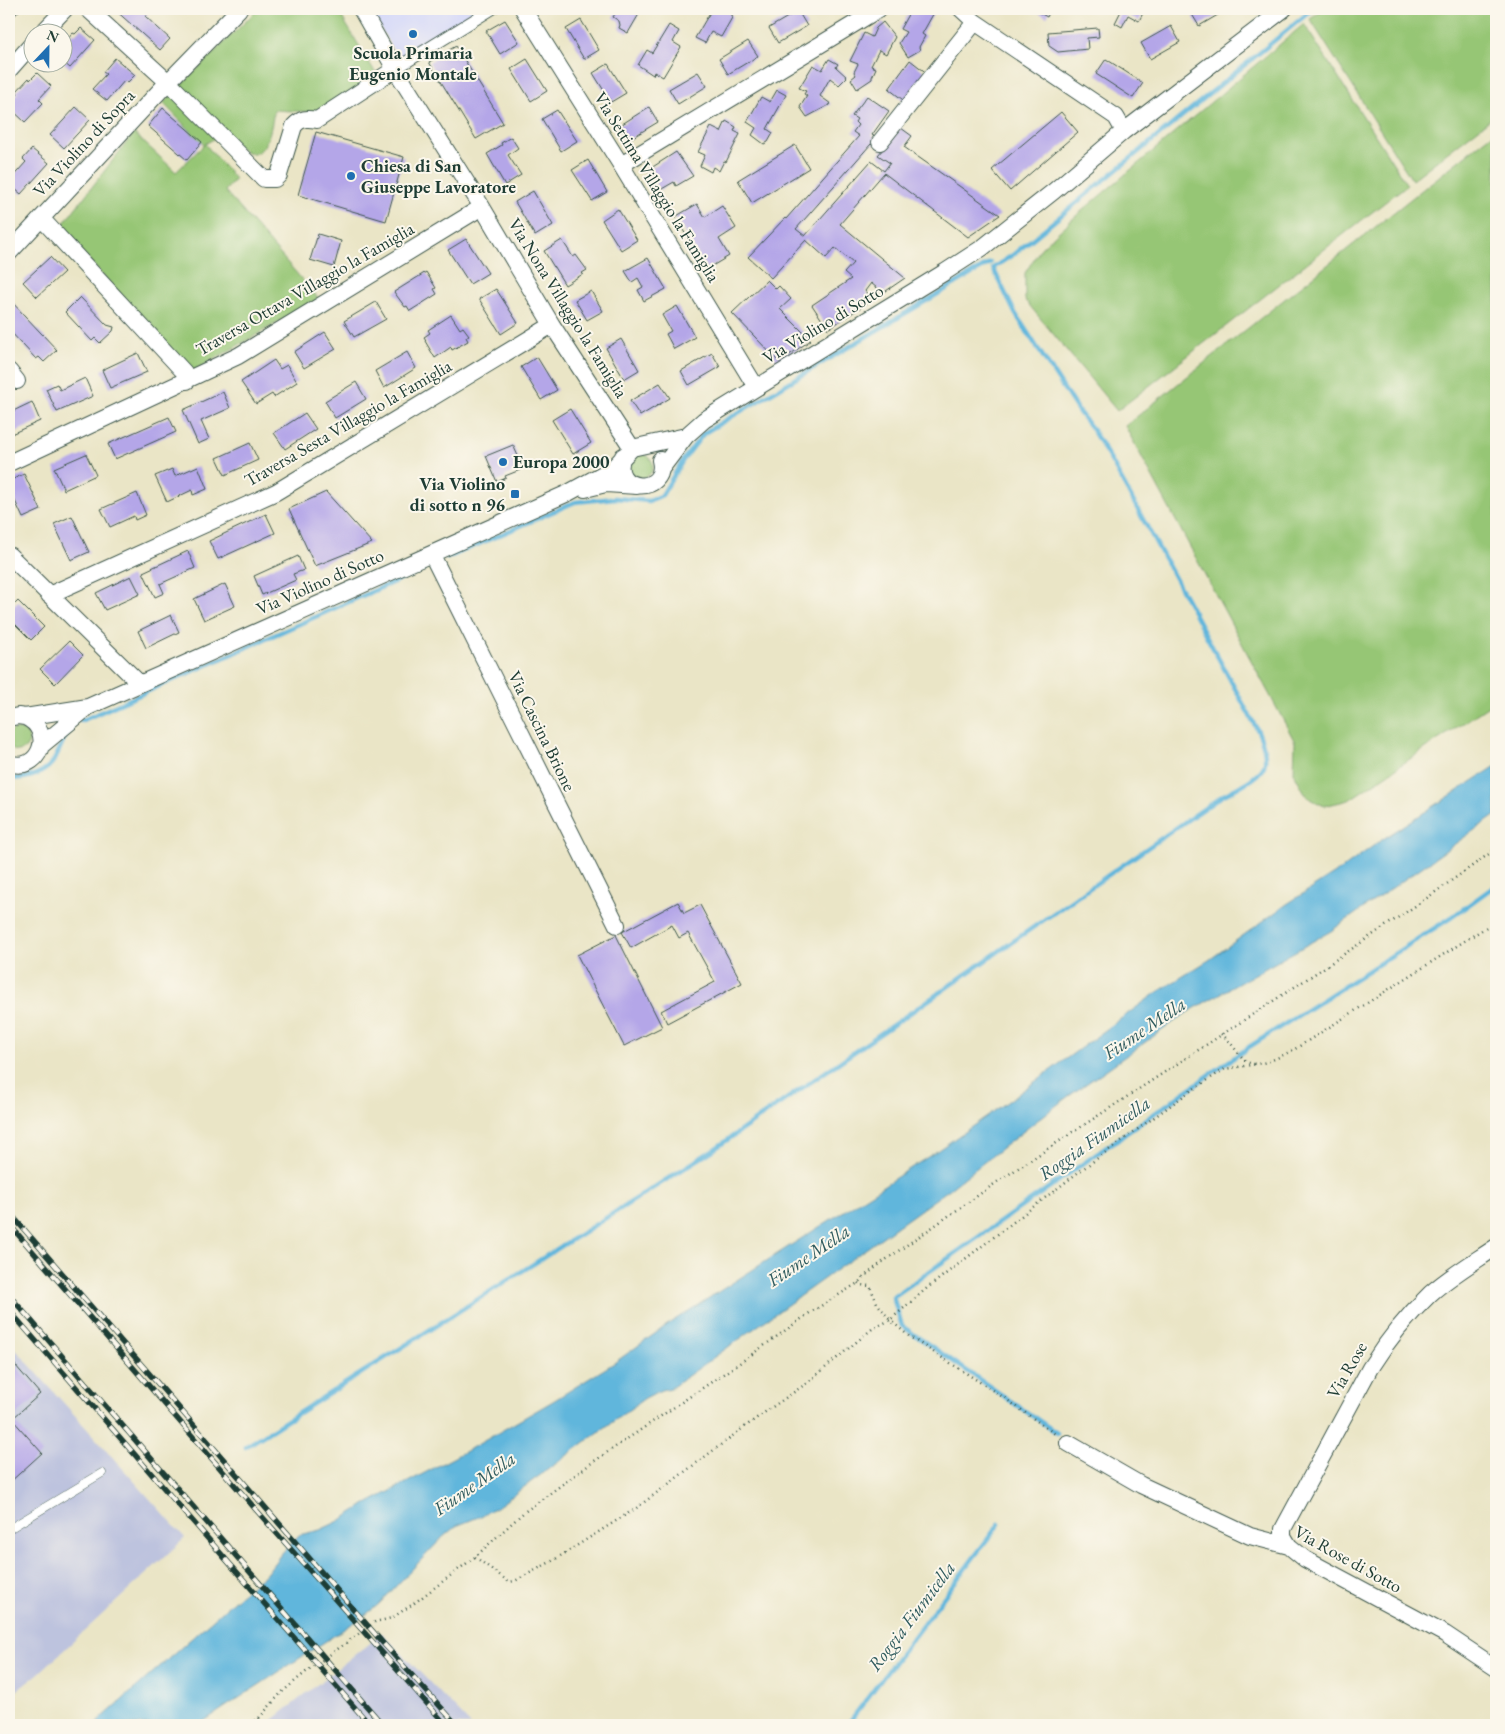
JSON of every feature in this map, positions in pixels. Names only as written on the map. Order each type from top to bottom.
[{"type":"street","points":[[53,22],[65,9]]},
{"type":"street","points":[[168,82],[239,9]]},
{"type":"street","name":"Via Nona Villaggio la Famiglia","points":[[361,9],[395,69],[482,207],[552,325],[633,450]]},
{"type":"street","points":[[92,10],[168,82],[264,179],[275,179],[279,175],[294,126],[299,121],[307,118],[317,120],[492,9]]},
{"type":"street","name":"Via Settima Villaggio la Famiglia","points":[[523,9],[756,388]]},
{"type":"street","points":[[621,166],[878,9]]},
{"type":"street","points":[[962,9],[975,22],[1116,117],[1124,130]]},
{"type":"street","name":"Via Violino di Sotto","points":[[568,492],[606,484],[637,486],[650,484],[659,475],[661,469],[686,436],[704,420],[982,248],[1054,191],[1124,130],[1284,9]]},
{"type":"street","points":[[880,142],[975,22]]},
{"type":"street","points":[[9,70],[22,55]]},
{"type":"street","name":"Via Violino di Sopra","points":[[9,253],[168,82]]},
{"type":"street","name":"Traversa Ottava Villaggio la Famiglia","points":[[9,463],[238,356],[482,207]]},
{"type":"street","points":[[41,218],[184,372],[187,381]]},
{"type":"street","name":"Traversa Sesta Villaggio la Famiglia","points":[[49,595],[276,492],[552,325]]},
{"type":"street","name":"Via Violino di Sotto","points":[[9,763],[21,765],[28,763],[39,752],[42,745],[88,707],[568,492],[612,469],[633,450],[686,436]]},
{"type":"street","points":[[637,486],[631,484],[622,474],[621,462],[633,450],[655,451],[661,462],[661,469]]},
{"type":"street","name":"Via Cascina Brione","points":[[432,554],[617,925]]},
{"type":"street","points":[[9,555],[139,683]]},
{"type":"street","name":"Via Violino di Sotto","points":[[15,716],[88,707]]},
{"type":"street","name":"Via Violino di Sotto","points":[[15,716],[36,724],[40,730],[42,745]]},
{"type":"street","name":"Via Rose","points":[[1289,1546],[1283,1536],[1283,1529],[1370,1368],[1385,1344],[1431,1293],[1496,1247]]},
{"type":"street","name":"Via Rose di Sotto","points":[[1068,1443],[1149,1489],[1250,1536],[1289,1546],[1305,1559],[1444,1634],[1496,1668]]},
{"type":"lane","points":[[9,1529],[102,1472]]},
{"type":"path","points":[[246,1725],[259,1718],[281,1693],[306,1672],[375,1622],[392,1618],[399,1613],[475,1557],[523,1513],[593,1462],[744,1360],[810,1312],[858,1283],[878,1266],[1000,1180],[1427,898],[1496,849]]},
{"type":"path","points":[[475,1557],[509,1582],[515,1581],[554,1560],[635,1509],[750,1422],[807,1383],[872,1329],[890,1320],[926,1288],[1084,1168],[1189,1092],[1225,1069],[1268,1062],[1295,1049],[1496,921]]},
{"type":"path","points":[[1221,1034],[1246,1062],[1258,1064]]},
{"type":"path","points":[[858,1283],[870,1286],[877,1303],[890,1320],[918,1342],[1006,1399],[1068,1443]]},
{"type":"path","points":[[259,1718],[264,1725]]},
{"type":"shaded area","name":"Scuola Primaria Eugenio Montale","points":[[369,9],[485,9],[399,59]]},
{"type":"shaded area","points":[[9,1342],[185,1538],[38,1674],[9,1697]]},
{"type":"shaded area","points":[[382,1633],[471,1725],[272,1725],[269,1723]]},
{"type":"green space","points":[[258,9],[337,9],[378,77],[326,108],[311,112],[274,110],[270,132],[259,152],[245,151],[222,134],[205,144],[235,179],[225,191],[319,299],[190,373],[60,228],[134,133],[176,172],[204,145],[163,103]]},
{"type":"green space","points":[[1325,9],[1496,9],[1496,115],[1412,180],[1310,19]]},
{"type":"green space","points":[[1304,24],[1407,185],[1117,411],[1025,300],[1025,273],[1041,248],[1077,215]]},
{"type":"green space","points":[[1496,131],[1496,701],[1349,800],[1324,806],[1307,797],[1294,773],[1295,742],[1125,426]]},
{"type":"green space","points":[[641,454],[649,458],[653,466],[649,474],[641,478],[633,474],[629,466],[633,458]]},
{"type":"green space","points":[[18,729],[26,732],[29,740],[26,748],[18,751],[10,748],[7,740],[10,732]]},
{"type":"water","name":"Fiume Mella","points":[[1496,766],[1496,815],[1331,931],[1188,1012],[1066,1098],[951,1188],[671,1388],[661,1390],[645,1398],[501,1504],[481,1516],[456,1526],[443,1537],[379,1604],[364,1616],[198,1725],[94,1725],[265,1575],[299,1535],[320,1530],[339,1521],[361,1507],[477,1445],[614,1363],[670,1323],[931,1155],[1156,993],[1209,960],[1380,841]]},
{"type":"building","points":[[9,9],[21,9],[14,16]]},
{"type":"building","points":[[114,9],[153,9],[145,16],[170,39],[160,50]]},
{"type":"building","points":[[618,9],[642,9],[628,33],[619,28],[619,21],[613,17]]},
{"type":"building","points":[[712,9],[725,9],[733,16],[721,37],[711,32],[705,43],[695,38]]},
{"type":"building","points":[[911,9],[936,9],[922,34],[925,36],[919,47],[920,50],[908,57],[899,43],[906,32],[900,29]]},
{"type":"building","points":[[1037,9],[1051,9],[1047,17],[1036,11]]},
{"type":"building","points":[[1122,9],[1145,9],[1139,21],[1128,15],[1122,27],[1115,23]]},
{"type":"building","points":[[1194,9],[1228,9],[1199,26],[1190,11]]},
{"type":"building","points":[[798,11],[807,26],[778,43],[769,28]]},
{"type":"building","points":[[505,20],[519,42],[500,54],[486,31]]},
{"type":"building","points":[[581,20],[599,50],[584,59],[566,29]]},
{"type":"building","points":[[883,22],[895,37],[886,54],[879,50],[871,66],[876,68],[872,79],[857,89],[851,79],[856,75],[854,72],[858,64],[850,61],[864,33],[872,37],[876,28]]},
{"type":"building","points":[[669,25],[679,31],[673,42],[681,47],[663,77],[654,72],[653,75],[638,65],[647,50],[652,53]]},
{"type":"building","points":[[1171,26],[1180,42],[1150,59],[1141,43]]},
{"type":"building","points":[[81,28],[95,40],[72,66],[72,34],[75,34]]},
{"type":"building","points":[[1098,28],[1099,37],[1087,38],[1088,49],[1058,52],[1049,46],[1048,32]]},
{"type":"building","points":[[748,41],[758,56],[728,74],[719,59]]},
{"type":"building","points":[[456,46],[503,123],[476,139],[429,62]]},
{"type":"building","points":[[115,58],[135,75],[128,82],[125,80],[107,101],[92,89],[106,74],[103,72]]},
{"type":"building","points":[[527,59],[547,91],[531,101],[511,69]]},
{"type":"building","points":[[829,59],[838,64],[836,67],[847,77],[839,85],[830,78],[820,96],[831,104],[807,117],[800,107],[807,96],[804,94],[806,91],[799,88],[813,65],[822,70]]},
{"type":"building","points":[[1106,59],[1143,83],[1133,98],[1096,74]]},
{"type":"building","points":[[910,60],[928,74],[907,103],[889,89]]},
{"type":"building","points":[[608,64],[626,93],[611,102],[593,73]]},
{"type":"building","points":[[698,72],[707,86],[678,104],[669,89]]},
{"type":"building","points":[[37,73],[51,86],[39,99],[43,103],[25,122],[9,107],[9,103],[29,78],[30,80]]},
{"type":"building","points":[[777,90],[786,95],[767,129],[773,133],[768,142],[764,144],[752,135],[756,128],[747,122],[761,97],[770,102]]},
{"type":"building","points":[[867,96],[889,111],[872,135],[878,139],[873,146],[871,144],[796,229],[805,236],[871,161],[884,171],[890,163],[878,155],[901,128],[912,136],[904,147],[1000,215],[968,237],[884,173],[840,224],[905,278],[883,293],[871,283],[865,291],[872,300],[828,329],[812,305],[851,279],[844,273],[853,263],[835,248],[826,258],[806,240],[771,278],[748,257],[786,219],[859,136],[853,132],[858,125],[855,122],[857,119],[852,116]]},
{"type":"building","points":[[76,107],[90,120],[64,148],[50,135]]},
{"type":"building","points":[[649,107],[658,122],[628,140],[619,126]]},
{"type":"building","points":[[163,108],[202,142],[187,160],[148,126]]},
{"type":"building","points":[[557,110],[577,141],[561,151],[542,119]]},
{"type":"building","points":[[1061,112],[1078,132],[1010,191],[992,170]]},
{"type":"building","points":[[726,121],[736,127],[734,131],[740,134],[726,162],[724,161],[719,171],[713,167],[711,172],[700,166],[705,155],[698,152],[711,127],[721,132]]},
{"type":"building","name":"Chiesa di San Giuseppe Lavoratore","points":[[316,132],[404,157],[386,221],[298,195]]},
{"type":"building","points":[[511,137],[518,148],[508,155],[521,175],[505,185],[487,154]]},
{"type":"building","points":[[795,145],[809,168],[752,203],[738,180]]},
{"type":"building","points":[[32,149],[49,163],[21,194],[9,184],[9,181],[26,162],[23,159]]},
{"type":"building","points":[[676,152],[693,176],[676,186],[674,182],[660,190],[648,170]]},
{"type":"building","points":[[588,160],[607,192],[592,201],[572,170]]},
{"type":"building","points":[[533,191],[553,225],[535,236],[515,202]]},
{"type":"building","points":[[697,204],[705,217],[722,206],[736,228],[719,239],[729,256],[707,269],[675,217]]},
{"type":"building","points":[[618,209],[637,240],[621,250],[602,220]]},
{"type":"building","points":[[318,234],[341,241],[334,267],[310,260]]},
{"type":"building","points":[[466,239],[488,273],[470,284],[448,250]]},
{"type":"building","points":[[562,240],[573,257],[576,255],[587,270],[565,285],[544,251]]},
{"type":"building","points":[[50,257],[64,272],[37,297],[23,282]]},
{"type":"building","points":[[648,258],[666,289],[644,301],[638,290],[643,287],[638,278],[632,282],[625,271]]},
{"type":"building","points":[[426,272],[436,288],[434,289],[437,294],[410,311],[394,292]]},
{"type":"building","points":[[767,280],[776,289],[779,286],[791,299],[780,309],[811,340],[779,362],[732,313]]},
{"type":"building","points":[[496,289],[518,323],[501,334],[479,299]]},
{"type":"building","points":[[591,291],[603,311],[587,320],[575,300]]},
{"type":"building","points":[[80,297],[107,325],[114,327],[113,331],[100,343],[95,338],[92,341],[65,312]]},
{"type":"building","points":[[9,299],[57,350],[44,362],[39,357],[36,359],[9,330]]},
{"type":"building","points":[[376,302],[386,319],[354,337],[344,321]]},
{"type":"building","points":[[677,306],[695,337],[674,349],[666,334],[671,331],[662,315]]},
{"type":"building","points":[[451,315],[460,329],[463,327],[469,335],[466,337],[468,341],[452,350],[451,347],[435,358],[424,337],[430,333],[428,330]]},
{"type":"building","points":[[325,332],[336,349],[304,368],[294,352]]},
{"type":"building","points":[[621,339],[639,370],[624,379],[606,348]]},
{"type":"building","points":[[407,352],[416,368],[384,388],[375,371]]},
{"type":"building","points":[[138,353],[147,372],[110,388],[102,370]]},
{"type":"building","points":[[712,353],[720,367],[689,385],[681,371]]},
{"type":"building","points":[[537,357],[557,390],[541,400],[521,367]]},
{"type":"building","points":[[274,360],[280,369],[287,365],[297,382],[274,397],[272,394],[256,404],[241,382]]},
{"type":"building","points":[[85,378],[93,396],[57,412],[46,389],[57,384],[60,390]]},
{"type":"building","points":[[356,382],[366,399],[335,418],[325,401]]},
{"type":"building","points":[[660,383],[670,398],[640,416],[630,401]]},
{"type":"building","points":[[223,392],[230,408],[201,421],[209,439],[198,444],[183,410]]},
{"type":"building","points":[[32,402],[40,421],[9,435],[9,413]]},
{"type":"building","points":[[570,409],[591,443],[573,454],[552,420]]},
{"type":"building","points":[[305,413],[316,429],[285,449],[274,433]]},
{"type":"building","points":[[169,417],[176,432],[115,459],[108,444]]},
{"type":"building","points":[[250,443],[258,460],[225,475],[217,458]]},
{"type":"building","points":[[513,445],[519,458],[515,459],[520,470],[505,476],[506,478],[497,482],[486,456]]},
{"type":"building","points":[[86,454],[96,475],[64,490],[54,468]]},
{"type":"building","points":[[198,466],[207,489],[193,495],[192,490],[167,502],[155,476],[172,469],[175,476]]},
{"type":"building","points":[[24,474],[41,510],[23,518],[9,488],[9,481]]},
{"type":"building","points":[[326,492],[372,543],[315,566],[289,509]]},
{"type":"building","points":[[137,493],[146,515],[135,520],[134,516],[110,527],[101,509]]},
{"type":"building","points":[[266,514],[275,533],[218,559],[209,541]]},
{"type":"building","points":[[72,516],[89,552],[71,560],[54,524]]},
{"type":"building","points":[[188,551],[195,568],[160,584],[164,593],[155,597],[143,572]]},
{"type":"building","points":[[298,556],[304,570],[293,574],[296,580],[262,595],[254,576]]},
{"type":"building","points":[[131,576],[140,594],[105,610],[96,593]]},
{"type":"building","points":[[225,584],[235,606],[204,620],[194,599]]},
{"type":"building","points":[[18,601],[44,627],[31,640],[9,618],[9,610]]},
{"type":"building","points":[[171,615],[179,632],[146,648],[138,631]]},
{"type":"building","points":[[69,641],[83,655],[55,684],[40,669]]},
{"type":"building","points":[[678,902],[684,913],[700,905],[742,983],[667,1023],[661,1011],[715,982],[688,933],[679,938],[672,925],[631,948],[622,932]]},
{"type":"building","points":[[616,935],[662,1027],[624,1046],[577,955]]},
{"type":"building","points":[[9,1358],[40,1394],[12,1419],[42,1453],[9,1483]]},
{"type":"waterway","points":[[245,1447],[713,1150],[1222,796],[1248,782],[1260,772],[1265,762],[1265,754],[1258,731],[1113,464],[1015,313],[993,268],[1014,254],[1313,9]]},
{"type":"waterway","points":[[447,558],[575,502],[615,498],[649,501],[662,495],[683,460],[704,433],[990,263]]},
{"type":"waterway","points":[[81,721],[423,569]]},
{"type":"waterway","points":[[9,778],[32,776],[43,771],[57,756],[68,731]]},
{"type":"waterway","name":"Roggia Fiumicella","points":[[1057,1433],[902,1326],[893,1297],[1249,1047],[1452,917],[1496,885]]},
{"type":"waterway","name":"Roggia Fiumicella","points":[[847,1725],[999,1524]]},
{"type":"railway","points":[[9,1212],[382,1642],[457,1725]]},
{"type":"railway","points":[[9,1224],[258,1512],[446,1725]]},
{"type":"railway","points":[[9,1295],[383,1725]]},
{"type":"railway","points":[[9,1310],[370,1725]]},
{"type":"place","name":"Scuola Primaria Eugenio Montale","points":[[413,34]]},
{"type":"place","name":"Chiesa di San Giuseppe Lavoratore","points":[[351,176]]},
{"type":"place","name":"Europa 2000","points":[[503,462]]},
{"type":"place","name":"Via Violino di sotto n 96","points":[[515,494]]}]
